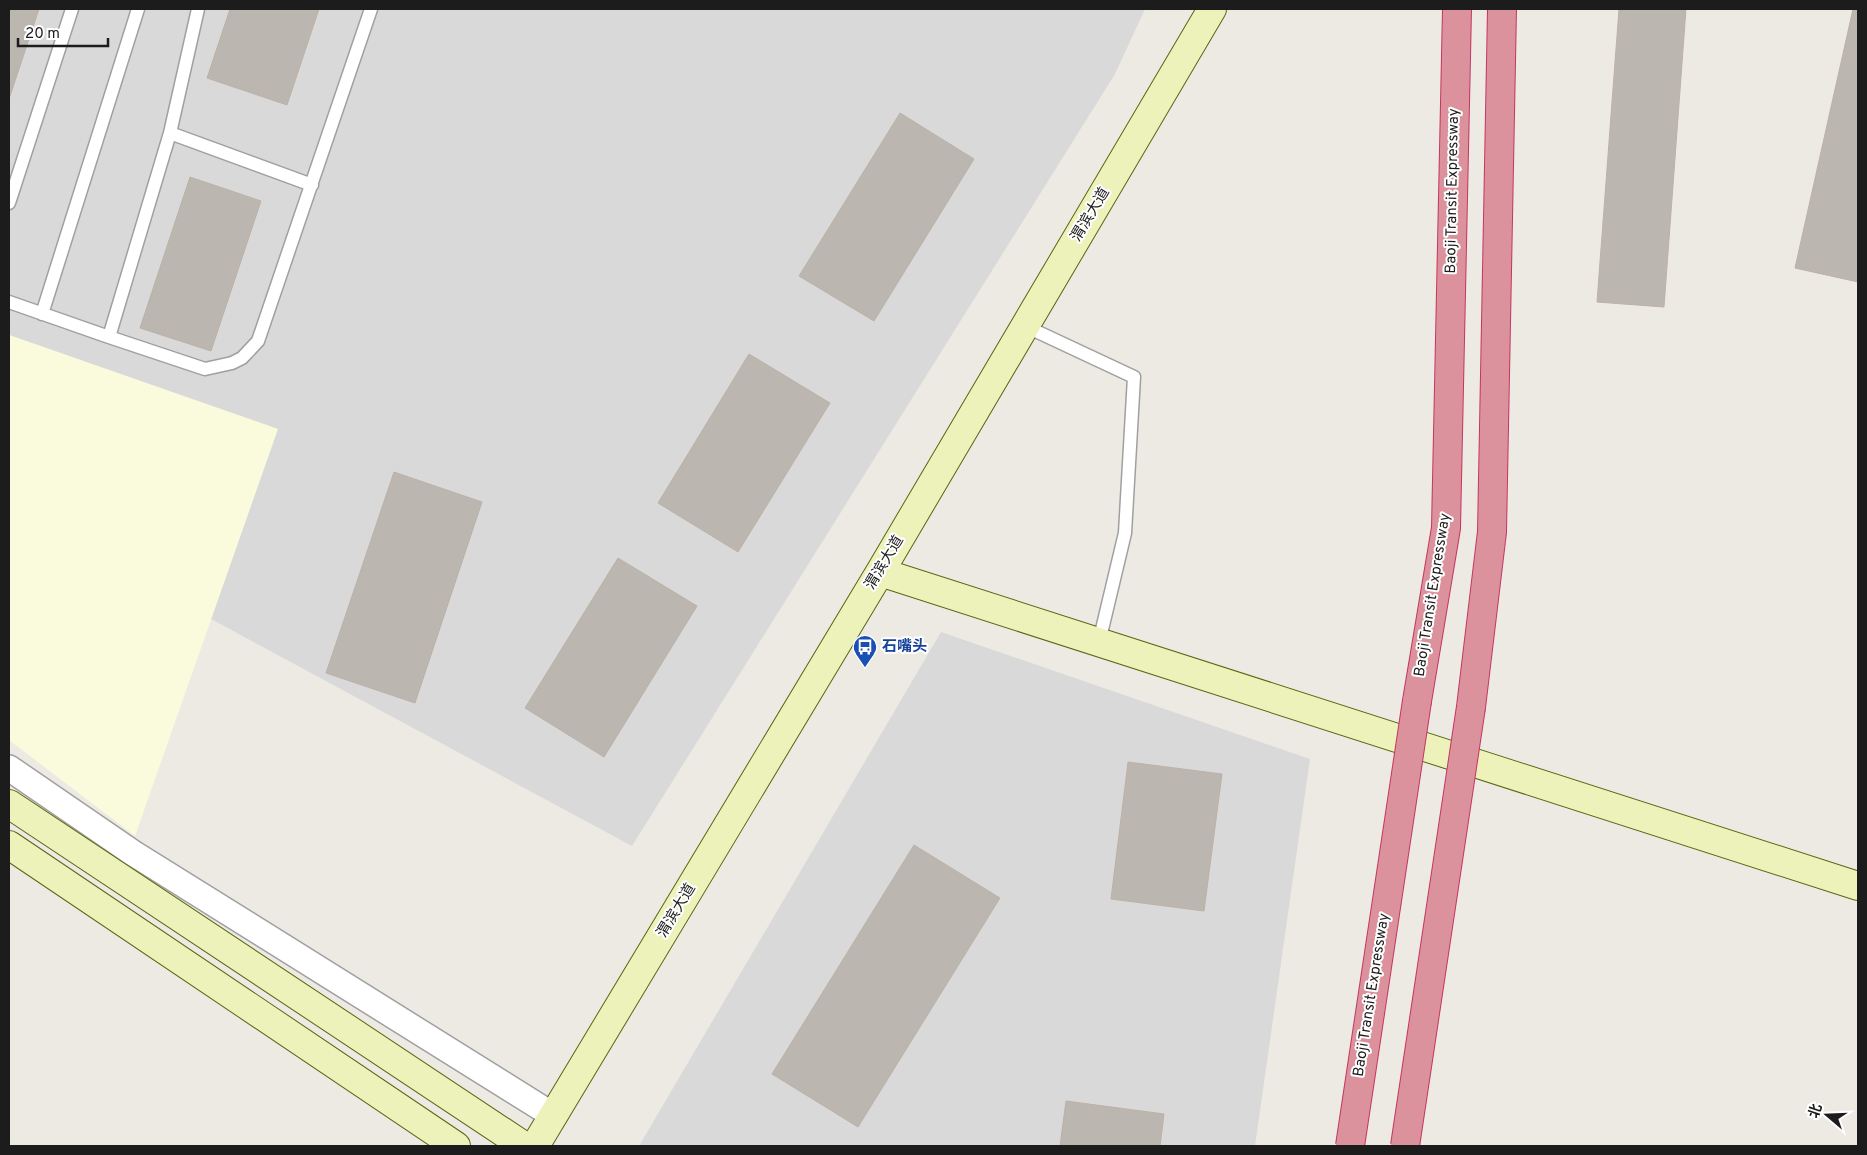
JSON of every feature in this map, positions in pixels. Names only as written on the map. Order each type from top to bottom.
[{"type":"highway","name":"Baoji Transit Expressway","points":[[1350,1146],[1417,701],[1446,528],[1457,9]]},
{"type":"highway","points":[[1405,1146],[1471,707],[1492,532],[1502,9]]},
{"type":"main road","name":"渭滨大道","points":[[535,1146],[880,572],[1212,9]]},
{"type":"main road","points":[[880,572],[1858,886]]},
{"type":"main road","points":[[9,804],[524,1146]]},
{"type":"main road","points":[[9,845],[456,1146]]},
{"type":"street","points":[[9,768],[133,853],[554,1116]]},
{"type":"lane","points":[[9,203],[72,9]]},
{"type":"lane","points":[[42,314],[138,9]]},
{"type":"lane","points":[[109,337],[170,133],[199,9]]},
{"type":"lane","points":[[9,302],[205,369],[219,368],[242,358],[258,342],[371,9]]},
{"type":"lane","points":[[170,133],[312,185]]},
{"type":"lane","points":[[1025,326],[1134,377],[1125,533],[1099,642]]},
{"type":"shaded area","points":[[9,9],[1145,9],[1115,74],[632,846],[211,619],[277,429],[9,335]]},
{"type":"shaded area","points":[[9,335],[278,429],[135,836],[9,740]]},
{"type":"shaded area","points":[[941,632],[1310,759],[1255,1146],[639,1146]]},
{"type":"building","points":[[9,9],[39,9],[9,99]]},
{"type":"building","points":[[230,9],[319,9],[287,105],[207,78]]},
{"type":"building","points":[[1619,9],[1686,9],[1664,307],[1597,302]]},
{"type":"building","points":[[1853,9],[1858,9],[1858,282],[1795,268]]},
{"type":"building","points":[[900,113],[974,159],[874,321],[799,276]]},
{"type":"building","points":[[190,177],[261,201],[211,351],[140,328]]},
{"type":"building","points":[[749,354],[830,403],[738,552],[658,503]]},
{"type":"building","points":[[394,472],[482,502],[415,703],[326,673]]},
{"type":"building","points":[[618,558],[697,606],[604,757],[525,708]]},
{"type":"building","points":[[1128,762],[1222,774],[1204,911],[1111,899]]},
{"type":"building","points":[[914,845],[1000,898],[858,1127],[772,1074]]},
{"type":"building","points":[[1066,1101],[1164,1114],[1160,1146],[1060,1146]]},
{"type":"place","name":"石嘴头","points":[[865,668]]}]
